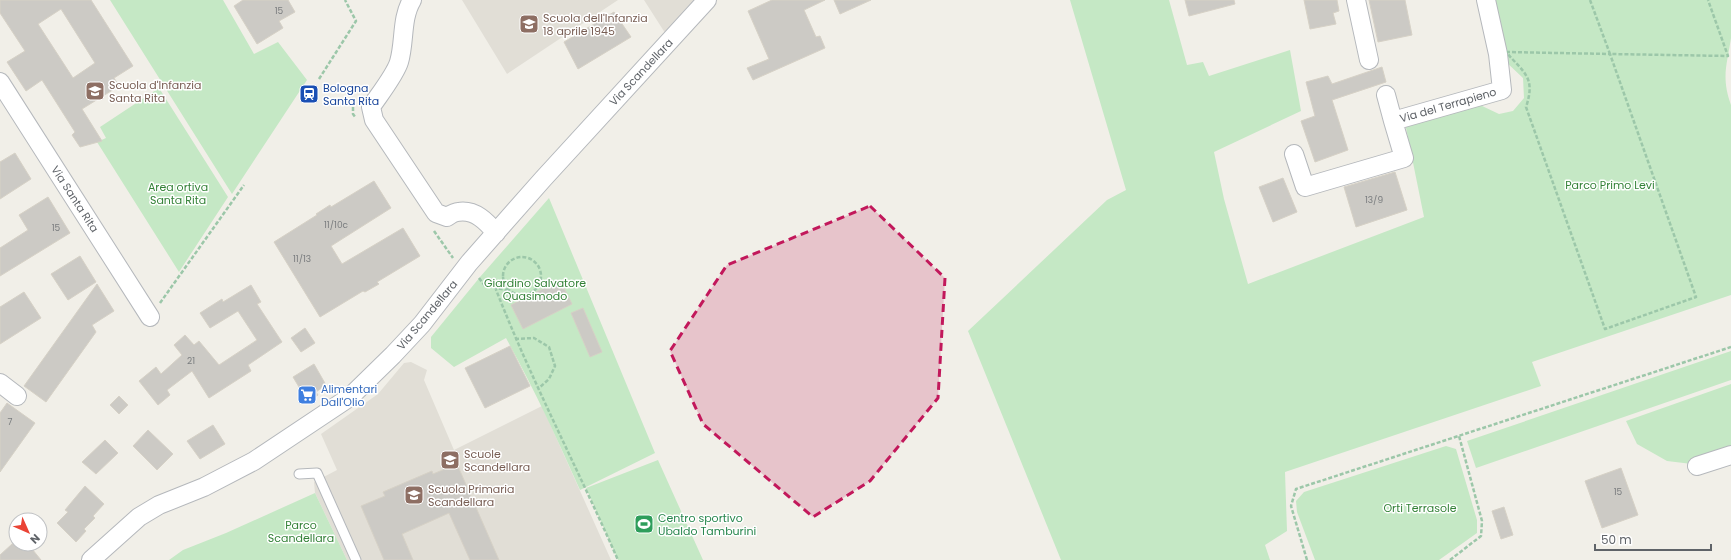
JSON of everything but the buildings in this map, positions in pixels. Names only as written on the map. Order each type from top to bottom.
[{"type":"street","points":[[412,0],[407,9],[405,32],[398,64],[371,107],[374,120],[436,213],[447,217],[459,212],[474,214],[485,220],[496,233]]},
{"type":"street","name":"Via Scandellara","points":[[91,560],[139,517],[159,505],[204,487],[254,461],[350,397],[422,324],[469,263],[543,179],[707,0]]},
{"type":"street","points":[[1356,0],[1368,60]]},
{"type":"street","name":"Via del Terrapieno","points":[[1393,121],[1502,90],[1498,54],[1486,0]]},
{"type":"street","name":"Via Santa Rita","points":[[0,82],[150,316]]},
{"type":"street","name":"Via del Terrapieno","points":[[1294,154],[1305,187],[1404,158],[1386,95]]},
{"type":"street","points":[[0,383],[17,396]]},
{"type":"street","points":[[1697,466],[1731,454]]},
{"type":"lane","points":[[299,474],[317,473],[356,560]]},
{"type":"path","points":[[319,79],[356,21],[345,0]]},
{"type":"path","points":[[1590,0],[1610,54],[1696,297],[1604,329],[1526,107],[1530,93],[1530,84],[1527,76],[1506,52],[1610,54],[1728,56],[1708,0]]},
{"type":"path","points":[[150,316],[244,185]]},
{"type":"path","points":[[481,280],[485,286],[508,290],[520,295],[532,292],[537,288],[541,276],[540,270],[533,260],[521,256],[509,261],[503,272],[503,279],[508,290]]},
{"type":"path","points":[[495,287],[515,339],[618,560]]},
{"type":"path","points":[[515,339],[534,338],[549,347],[555,366],[549,379],[539,388]]},
{"type":"path","points":[[1307,560],[1291,506],[1296,489],[1731,347]]},
{"type":"path","points":[[1450,560],[1481,536],[1482,521],[1459,436]]},
{"type":"highlighted area","points":[[870,206],[945,278],[938,398],[870,481],[813,517],[703,424],[670,351],[727,265]]},
{"type":"shaded area","name":"Scuola dell'Infanzia 18 aprile 1945","points":[[462,0],[618,0],[507,74]]},
{"type":"shaded area","name":"Scuola dell'Infanzia 18 aprile 1945","points":[[644,0],[697,0],[667,36]]},
{"type":"shaded area","name":"Scuole Scandellara","points":[[411,362],[427,370],[424,380],[454,450],[542,406],[611,560],[347,560],[315,493],[314,482],[337,470],[321,434],[378,394],[404,363]]},
{"type":"green space","points":[[110,0],[223,0],[254,54],[278,42],[307,80],[232,194]]},
{"type":"green space","name":"Parco Primo Levi","points":[[1070,0],[1169,0],[1187,65],[1203,62],[1209,76],[1290,50],[1301,111],[1214,152],[1224,199],[1248,284],[1424,217],[1405,123],[1480,105],[1499,114],[1513,111],[1524,98],[1523,78],[1504,60],[1491,0],[1731,0],[1731,38],[1726,71],[1726,87],[1731,105],[1731,295],[1532,362],[1541,386],[1285,472],[1287,531],[1265,545],[1270,560],[1061,560],[968,331],[1107,200],[1126,190]]},
{"type":"green space","name":"Area ortiva Santa Rita","points":[[159,88],[228,197],[179,272],[97,142],[106,138],[100,127]]},
{"type":"green space","name":"Giardino Salvatore Quasimodo","points":[[549,198],[655,453],[580,490],[526,375],[506,338],[454,367],[431,348],[431,337],[480,277]]},
{"type":"green space","points":[[1731,351],[1731,380],[1476,468],[1467,441]]},
{"type":"green space","points":[[1731,384],[1731,449],[1692,464],[1667,461],[1637,444],[1626,421]]},
{"type":"green space","name":"Orti Terrasole","points":[[1446,446],[1456,449],[1477,520],[1477,533],[1439,560],[1315,560],[1297,512],[1296,501],[1304,492]]},
{"type":"green space","name":"Centro sportivo Ubaldo Tamburini","points":[[658,460],[703,560],[618,560],[586,488]]},
{"type":"green space","name":"Parco Scandellara","points":[[315,493],[347,560],[169,560],[183,550],[226,533]]},
{"type":"place","name":"Scuola dell'Infanzia 18 aprile 1945","points":[[529,24]]},
{"type":"place","name":"Scuola d'Infanzia Santa Rita","points":[[95,91]]},
{"type":"place","name":"Bologna Santa Rita","points":[[309,94]]},
{"type":"place","name":"Alimentari Dall'Olio","points":[[307,395]]},
{"type":"place","name":"Scuole Scandellara","points":[[450,460]]},
{"type":"place","name":"Scuola Primaria Scandellara","points":[[414,495]]},
{"type":"place","name":"Centro sportivo Ubaldo Tamburini","points":[[644,524]]}]
